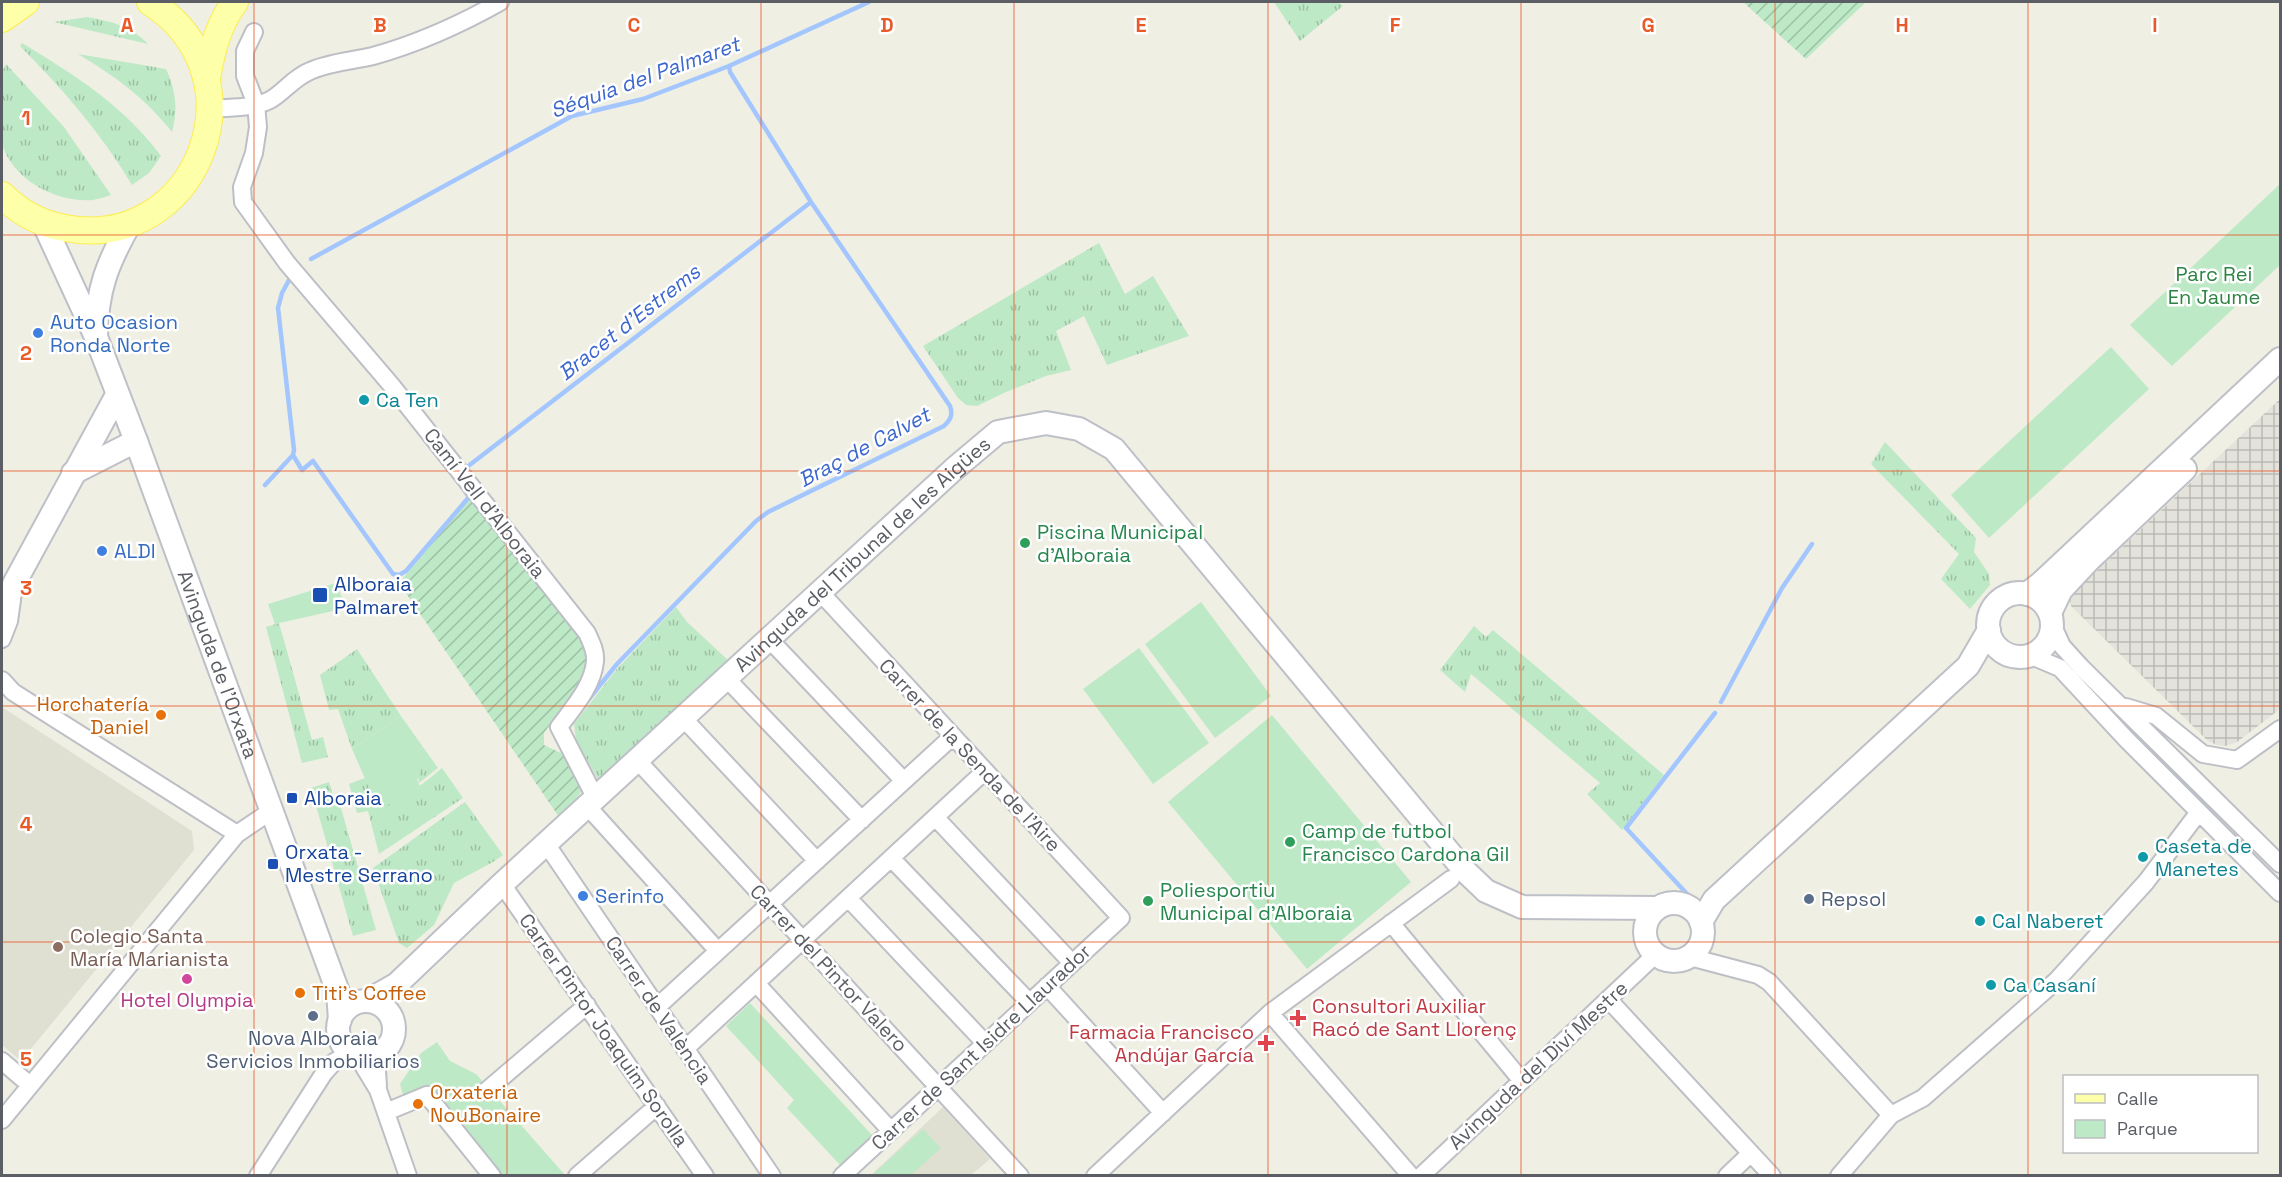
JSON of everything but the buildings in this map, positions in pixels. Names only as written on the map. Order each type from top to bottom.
[{"type":"main road","points":[[2,19],[26,2]]},
{"type":"main road","points":[[3,198],[24,213],[43,222],[86,230],[130,223],[171,198],[186,180],[199,159],[207,136],[210,109],[207,79],[201,59],[191,41],[171,17],[150,2]]},
{"type":"main road","points":[[207,79],[214,42],[235,2]]},
{"type":"street","points":[[2,2],[2,13]]},
{"type":"street","points":[[210,109],[256,104],[270,100],[288,84],[310,71],[374,55],[413,42],[500,2]]},
{"type":"street","points":[[254,32],[245,51],[245,76],[256,104]]},
{"type":"street","name":"Camí Vell d'Alboraia","points":[[256,104],[258,127],[254,153],[242,187],[243,202],[287,263],[393,386],[587,633],[595,660],[591,674],[581,697],[559,727],[592,803]]},
{"type":"street","name":"Avinguda de l'Orxata","points":[[43,222],[96,338],[136,441],[271,811],[354,998]]},
{"type":"street","name":"Avinguda de l'Orxata","points":[[96,338],[100,288],[113,252],[130,223]]},
{"type":"street","points":[[2027,594],[2280,359]]},
{"type":"street","points":[[2029,655],[2046,643],[2061,590],[2089,560],[2280,380]]},
{"type":"street","points":[[2,613],[15,582],[117,395]]},
{"type":"street","name":"Avinguda del Tribunal de les Aigües","points":[[354,998],[397,984],[502,884],[954,469],[998,432],[1046,423],[1079,429],[1114,448],[1464,870],[1486,891],[1522,907],[1627,909],[1651,917]]},
{"type":"street","points":[[73,473],[136,441]]},
{"type":"street","points":[[2,639],[9,621],[15,582]]},
{"type":"street","name":"Carrer de la Senda de l'Aire","points":[[820,592],[1120,918]]},
{"type":"street","points":[[2280,864],[2062,646],[2043,603],[2027,594],[2011,594],[2000,600],[1989,617],[1989,630],[1994,643],[2005,652],[2017,656],[2029,655],[2060,668],[2280,894]]},
{"type":"street","points":[[1694,914],[1714,900],[1968,666],[1989,630]]},
{"type":"street","points":[[770,639],[904,781]]},
{"type":"street","points":[[1968,666],[2005,652]]},
{"type":"street","points":[[727,679],[862,820]]},
{"type":"street","points":[[2,681],[13,692],[237,834]]},
{"type":"street","points":[[2123,706],[2156,716],[2203,754],[2237,760],[2280,729]]},
{"type":"street","points":[[684,719],[817,861]]},
{"type":"street","points":[[657,1006],[953,736]]},
{"type":"street","name":"Carrer del Pintor Valero","points":[[638,761],[1020,1176]]},
{"type":"street","points":[[685,1049],[985,771]]},
{"type":"street","points":[[592,803],[718,951]]},
{"type":"street","points":[[2,1120],[237,834],[271,811]]},
{"type":"street","points":[[1839,1176],[1891,1115],[1923,1098],[2057,980],[2146,882],[2199,812]]},
{"type":"street","points":[[936,818],[1072,963]]},
{"type":"street","name":"Carrer de València","points":[[547,845],[772,1176]]},
{"type":"street","points":[[891,858],[1029,1002]]},
{"type":"street","points":[[1095,1176],[1270,1013],[1451,879]]},
{"type":"street","name":"Carrer Pintor Joaquim Sorolla","points":[[502,884],[705,1176]]},
{"type":"street","points":[[848,898],[986,1043]]},
{"type":"street","points":[[1672,903],[1694,914],[1703,932],[1697,950],[1683,960],[1669,961],[1655,955],[1647,943],[1651,917],[1672,903]]},
{"type":"street","name":"Carrer de Sant Isidre Llaurador","points":[[842,1176],[1120,918]]},
{"type":"street","points":[[1391,923],[1522,1081]]},
{"type":"street","name":"Avinguda del Diví Mestre","points":[[1421,1176],[1655,955]]},
{"type":"street","points":[[1690,957],[1758,975],[1769,982],[1891,1115]]},
{"type":"street","points":[[258,1176],[324,1073],[334,1062],[391,1044],[397,984]]},
{"type":"street","points":[[756,984],[891,1131]]},
{"type":"street","points":[[1047,986],[1163,1113]]},
{"type":"street","points":[[392,1016],[381,1005],[354,998],[340,1020],[338,1029],[339,1038],[361,1055],[378,1090],[408,1176]]},
{"type":"street","points":[[1608,999],[1772,1176]]},
{"type":"street","points":[[486,1091],[587,1005]]},
{"type":"street","points":[[1270,1013],[1411,1176]]},
{"type":"street","points":[[2,1061],[30,1085]]},
{"type":"street","points":[[386,1112],[428,1095],[492,1176]]},
{"type":"street","points":[[577,1176],[657,1106]]},
{"type":"street","points":[[1727,1176],[1751,1153]]},
{"type":"shaded area","points":[[2280,399],[2280,709],[2237,742],[2226,746],[2217,745],[2208,741],[2071,606],[2070,598]]},
{"type":"shaded area","name":"Colegio Santa María Marianista","points":[[2,707],[192,831],[194,850],[21,1061],[2,1045]]},
{"type":"shaded area","points":[[943,1107],[990,1159],[971,1175],[870,1176]]},
{"type":"green space","points":[[1274,2],[1338,2],[1343,6],[1300,41]]},
{"type":"green space","points":[[1743,2],[1866,2],[1806,59]]},
{"type":"green space","points":[[87,17],[120,25],[135,33],[148,44],[54,22]]},
{"type":"green space","points":[[22,43],[98,93],[147,138],[161,156],[149,173],[132,185],[94,129],[51,78],[20,46]]},
{"type":"green space","points":[[78,54],[166,69],[175,100],[172,132],[129,88]]},
{"type":"green space","points":[[6,64],[64,127],[111,195],[93,200],[65,198],[52,194],[27,180],[17,170],[9,159],[2,141],[2,72]]},
{"type":"green space","name":"Parc Rei En Jaume","points":[[2280,184],[2280,265],[2172,366],[2130,325]]},
{"type":"green space","points":[[1099,243],[1125,294],[1153,276],[1189,336],[1107,365],[1084,316],[1056,331],[1071,370],[1046,376],[977,406],[966,405],[958,398],[923,346]]},
{"type":"green space","points":[[2111,347],[2149,389],[1989,538],[1951,495]]},
{"type":"green space","points":[[1885,442],[1976,538],[1974,552],[1989,574],[1990,585],[1970,609],[1941,579],[1959,554],[1871,464]]},
{"type":"green space","points":[[470,498],[577,630],[589,657],[582,680],[544,733],[544,745],[563,754],[583,789],[571,806],[559,817],[399,583]]},
{"type":"green space","points":[[336,583],[346,608],[275,624],[268,604]]},
{"type":"green space","points":[[1201,602],[1271,696],[1215,738],[1145,644]]},
{"type":"green space","points":[[676,607],[687,622],[730,662],[600,783],[576,740],[574,724],[616,670]]},
{"type":"green space","points":[[279,623],[312,740],[323,737],[328,757],[302,763],[266,627]]},
{"type":"green space","points":[[1474,626],[1486,637],[1493,630],[1664,775],[1622,830],[1587,794],[1600,783],[1471,674],[1465,692],[1440,670]]},
{"type":"green space","points":[[1139,648],[1209,743],[1153,784],[1083,689]]},
{"type":"green space","points":[[357,649],[401,716],[352,749],[338,709],[329,710],[320,675]]},
{"type":"green space","name":"Camp de futbol Francisco Cardona Gil","points":[[1272,715],[1411,882],[1307,969],[1168,802]]},
{"type":"green space","points":[[401,716],[423,747],[414,754],[421,770],[417,780],[420,786],[397,802],[378,808],[352,749]]},
{"type":"green space","points":[[423,747],[438,768],[419,783],[414,754]]},
{"type":"green space","points":[[442,768],[463,798],[379,854],[368,811],[357,813],[349,784],[365,778],[378,807],[412,791]]},
{"type":"green space","points":[[329,782],[335,802],[339,801],[376,930],[353,936],[311,788]]},
{"type":"green space","points":[[465,802],[503,855],[454,883],[434,925],[407,948],[399,943],[373,868]]},
{"type":"green space","points":[[750,1003],[872,1135],[840,1165],[787,1108],[794,1100],[726,1026]]},
{"type":"green space","points":[[437,1042],[450,1061],[476,1074],[565,1175],[495,1175],[431,1091],[404,1099],[400,1084],[421,1053]]},
{"type":"green space","points":[[923,1129],[941,1148],[911,1175],[872,1175]]},
{"type":"waterway","name":"Séquia del Palmaret","points":[[311,259],[572,116],[643,99],[729,66],[869,2]]},
{"type":"waterway","name":"Braç de Calvet","points":[[588,700],[617,664],[756,521],[768,512],[944,426],[950,419],[950,406],[811,202],[730,72],[729,66]]},
{"type":"waterway","name":"Bracet d'Estrems","points":[[467,467],[811,202]]},
{"type":"waterway","name":"Séquia del Palmaret","points":[[265,485],[293,455],[294,450],[278,308],[289,280]]},
{"type":"waterway","name":"Bracet d'Estrems","points":[[293,455],[302,470],[313,461],[393,574],[399,575],[406,571],[469,497],[465,491]]},
{"type":"waterway","points":[[1721,702],[1782,588],[1812,544]]},
{"type":"waterway","points":[[1688,895],[1626,828],[1715,713]]},
{"type":"place","name":"Auto Ocasion Ronda Norte","points":[[38,333]]},
{"type":"place","name":"Ca Ten","points":[[364,400]]},
{"type":"place","name":"Piscina Municipal d'Alboraia","points":[[1025,543]]},
{"type":"place","name":"ALDI","points":[[102,551]]},
{"type":"place","name":"Alboraia Palmaret","points":[[320,595]]},
{"type":"place","name":"Horchatería Daniel","points":[[161,715]]},
{"type":"place","name":"Alboraia","points":[[292,798]]},
{"type":"place","name":"Camp de futbol Francisco Cardona Gil","points":[[1290,842]]},
{"type":"place","name":"Caseta de Manetes","points":[[2143,857]]},
{"type":"place","name":"Orxata - Mestre Serrano","points":[[273,864]]},
{"type":"place","name":"Serinfo","points":[[583,896]]},
{"type":"place","name":"Repsol","points":[[1809,899]]},
{"type":"place","name":"Poliesportiu Municipal d'Alboraia","points":[[1148,901]]},
{"type":"place","name":"Cal Naberet","points":[[1980,921]]},
{"type":"place","name":"Colegio Santa María Marianista","points":[[58,947]]},
{"type":"place","name":"Hotel Olympia","points":[[187,979]]},
{"type":"place","name":"Ca Casaní","points":[[1991,985]]},
{"type":"place","name":"Titi's Coffee","points":[[300,993]]},
{"type":"place","name":"Nova Alboraia Servicios Inmobiliarios","points":[[313,1016]]},
{"type":"place","name":"Consultori Auxiliar Racó de Sant Llorenç","points":[[1298,1018]]},
{"type":"place","name":"Farmacia Francisco Andújar García","points":[[1266,1043]]},
{"type":"place","name":"Orxateria NouBonaire","points":[[418,1104]]}]
